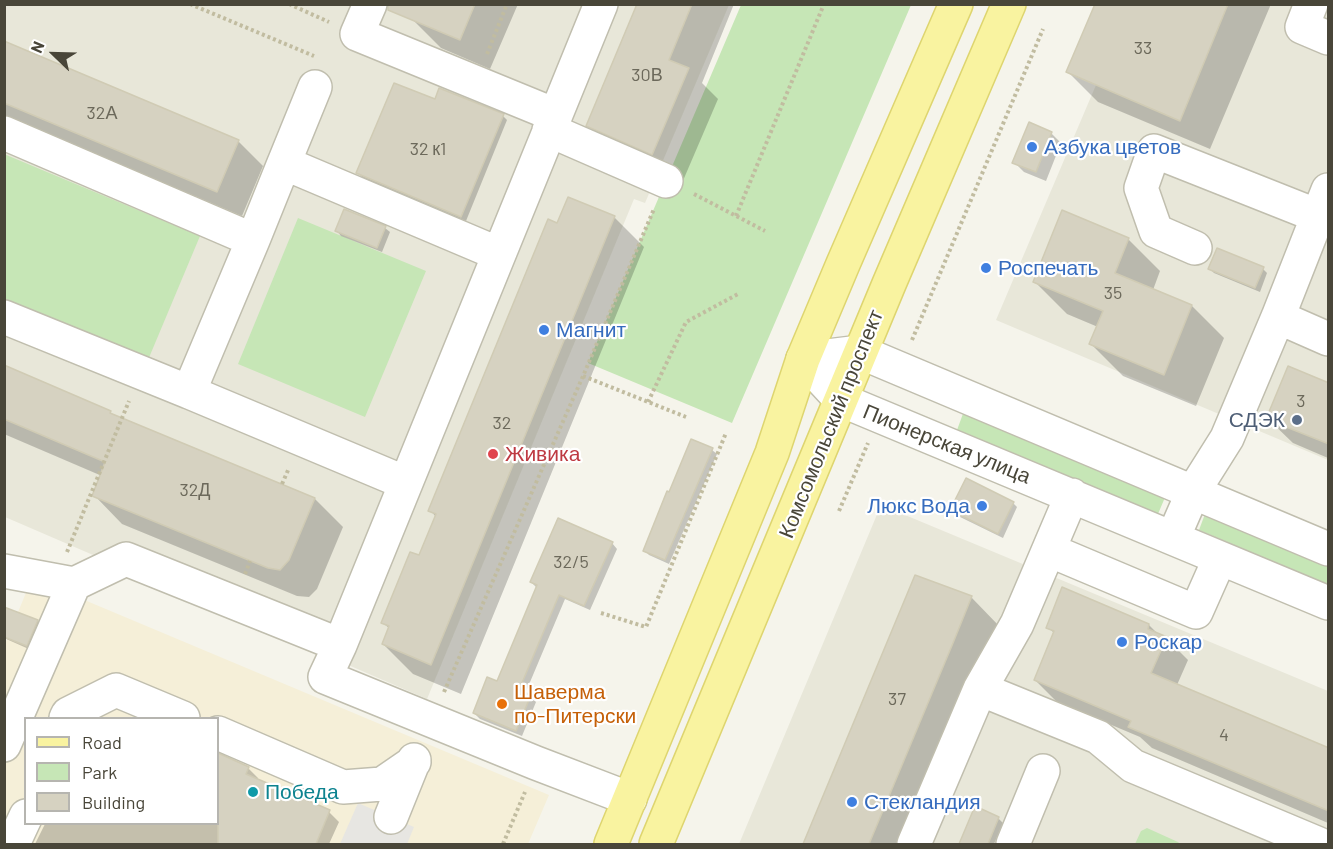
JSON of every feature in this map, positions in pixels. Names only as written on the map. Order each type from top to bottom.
[{"type":"main road","name":"Комсомольский проспект","points":[[611,844],[758,489],[802,359],[956,4]]},
{"type":"main road","name":"Комсомольский проспект","points":[[656,844],[1009,4]]},
{"type":"main road","points":[[758,489],[768,475],[776,472],[786,476],[789,483],[788,495],[767,543],[759,597]]},
{"type":"street","points":[[601,4],[325,677],[536,764],[630,799]]},
{"type":"street","points":[[1311,4],[1302,27],[1329,38]]},
{"type":"street","points":[[363,19],[552,123],[675,185]]},
{"type":"street","points":[[189,392],[284,163],[316,72]]},
{"type":"street","points":[[4,133],[253,240]]},
{"type":"street","points":[[1173,538],[1193,492],[1227,438],[1323,203],[1154,151],[1141,188],[1156,231],[1195,248]]},
{"type":"street","points":[[284,163],[499,254]]},
{"type":"street","points":[[4,317],[405,483]]},
{"type":"street","points":[[1278,317],[1329,339]]},
{"type":"street","points":[[802,359],[861,352],[1329,549]]},
{"type":"street","name":"Пионерская улица","points":[[802,359],[841,400],[1329,603]]},
{"type":"street","points":[[914,844],[980,689],[1017,624],[1072,495]]},
{"type":"street","points":[[1049,550],[1196,612],[1220,558]]},
{"type":"street","points":[[4,572],[65,583],[126,559],[340,645]]},
{"type":"street","points":[[4,745],[65,583]]},
{"type":"street","points":[[980,689],[1098,737],[1133,766],[1319,844]]},
{"type":"street","points":[[66,717],[68,714],[116,690],[181,717]]},
{"type":"street","points":[[391,817],[431,720]]},
{"type":"street","points":[[219,734],[343,788],[382,783],[414,762]]},
{"type":"street","points":[[1013,844],[1044,771]]},
{"type":"street","points":[[13,844],[24,820]]},
{"type":"path","points":[[190,4],[316,72]]},
{"type":"path","points":[[289,4],[363,19]]},
{"type":"path","points":[[475,82],[507,4]]},
{"type":"path","points":[[736,216],[824,4]]},
{"type":"path","points":[[900,369],[1043,29]]},
{"type":"path","points":[[431,720],[583,376],[675,185],[765,231]]},
{"type":"path","points":[[648,402],[686,322],[738,294]]},
{"type":"path","points":[[65,583],[141,372]]},
{"type":"path","points":[[583,376],[686,417]]},
{"type":"path","points":[[839,512],[879,416]]},
{"type":"path","points":[[601,613],[646,627],[726,433]]},
{"type":"path","points":[[503,844],[536,764]]},
{"type":"shaded area","points":[[5,5],[729,5],[645,203],[634,199],[427,699],[5,517]]},
{"type":"shaded area","points":[[1130,5],[1328,5],[1328,460],[996,320]]},
{"type":"shaded area","points":[[881,505],[1328,691],[1328,844],[739,844]]},
{"type":"shaded area","points":[[32,578],[549,795],[528,844],[5,844],[5,644]]},
{"type":"shaded area","points":[[358,803],[414,827],[407,844],[340,844]]},
{"type":"green space","points":[[741,5],[911,5],[732,423],[588,363]]},
{"type":"green space","points":[[4,154],[200,236],[148,360],[5,300]]},
{"type":"green space","points":[[298,218],[426,271],[365,417],[238,364]]},
{"type":"green space","points":[[964,411],[1166,495],[1158,514],[957,430]]},
{"type":"green space","points":[[1205,514],[1328,567],[1328,585],[1199,530]]},
{"type":"green space","points":[[1147,828],[1180,844],[1135,844],[1141,831]]},
{"type":"building","points":[[388,4],[475,4],[460,40],[388,10]]},
{"type":"building","points":[[637,4],[692,4],[669,60],[689,68],[652,155],[586,126]]},
{"type":"building","points":[[1095,4],[1228,4],[1180,121],[1066,72]]},
{"type":"building","points":[[4,41],[239,140],[217,192],[4,103]]},
{"type":"building","points":[[394,83],[435,99],[439,88],[504,114],[461,217],[356,173]]},
{"type":"building","name":"Азбука цветов","points":[[1029,122],[1052,132],[1036,172],[1012,163]]},
{"type":"building","points":[[568,197],[615,216],[431,665],[382,644],[389,626],[381,623],[410,552],[419,555],[436,514],[428,511],[548,219],[557,223]]},
{"type":"building","points":[[344,209],[386,226],[377,248],[335,231]]},
{"type":"building","points":[[1062,210],[1129,238],[1115,273],[1192,305],[1164,375],[1089,344],[1103,311],[1033,282]]},
{"type":"building","points":[[1217,248],[1264,267],[1255,288],[1208,269]]},
{"type":"building","points":[[4,365],[111,411],[110,413],[315,498],[289,560],[280,570],[268,568],[92,496],[105,462],[4,419]]},
{"type":"building","points":[[1288,366],[1329,383],[1329,444],[1266,419]]},
{"type":"building","points":[[691,439],[713,448],[665,560],[643,551]]},
{"type":"building","name":"Люкс Вода","points":[[966,478],[1014,502],[998,534],[950,510]]},
{"type":"building","points":[[558,518],[613,542],[584,606],[559,595],[519,690],[531,695],[516,731],[473,713],[487,677],[497,681],[537,585],[530,582]]},
{"type":"building","points":[[915,575],[972,596],[953,643],[869,844],[803,844]]},
{"type":"building","points":[[1062,587],[1149,624],[1148,629],[1167,637],[1151,673],[1329,748],[1329,811],[1128,727],[1131,721],[1034,680],[1054,631],[1046,628]]},
{"type":"building","points":[[4,607],[38,620],[27,646],[4,637]]},
{"type":"building","name":"Победа","points":[[219,753],[249,767],[246,774],[330,810],[316,844],[218,844]]},
{"type":"building","points":[[975,806],[999,817],[988,844],[959,844]]},
{"type":"place","name":"Азбука цветов","points":[[1032,147]]},
{"type":"place","name":"Роспечать","points":[[986,268]]},
{"type":"place","name":"Магнит","points":[[544,330]]},
{"type":"place","name":"СДЭК","points":[[1297,420]]},
{"type":"place","name":"Живика","points":[[493,454]]},
{"type":"place","name":"Люкс Вода","points":[[982,506]]},
{"type":"place","name":"Роскар","points":[[1122,642]]},
{"type":"place","name":"Шаверма по-Питерски","points":[[502,704]]},
{"type":"place","name":"Победа","points":[[253,792]]},
{"type":"place","name":"Стекландия","points":[[852,802]]}]
